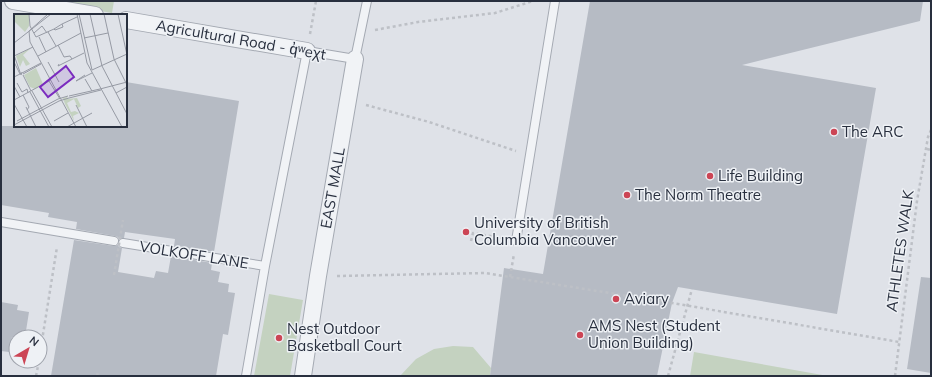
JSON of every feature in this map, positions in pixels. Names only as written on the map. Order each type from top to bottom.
[{"type":"street","points":[[13,1],[89,14]]},
{"type":"street","name":"Agricultural Road - q̓ʷeχt","points":[[127,20],[307,51]]},
{"type":"street","name":"EAST MALL","points":[[303,376],[318,276],[355,59]]},
{"type":"lane","name":"EAST MALL","points":[[355,59],[367,1]]},
{"type":"lane","points":[[516,241],[555,1]]},
{"type":"lane","name":"Agricultural Road - q̓ʷeχt","points":[[307,51],[355,59]]},
{"type":"lane","points":[[246,376],[264,266],[307,51]]},
{"type":"lane","points":[[1,222],[114,242]]},
{"type":"lane","name":"VOLKOFF LANE","points":[[123,243],[264,266]]},
{"type":"path","points":[[307,51],[316,1]]},
{"type":"path","points":[[361,33],[418,22],[496,13],[533,1]]},
{"type":"path","points":[[348,100],[429,122],[511,149],[530,157]]},
{"type":"path","name":"ATHLETES WALK","points":[[895,376],[917,201],[926,149],[931,130]]},
{"type":"path","points":[[926,149],[931,150]]},
{"type":"path","points":[[114,275],[123,220]]},
{"type":"path","points":[[44,329],[59,232]]},
{"type":"path","points":[[471,241],[473,233],[516,241],[510,277]]},
{"type":"path","points":[[318,276],[485,273],[899,342]]},
{"type":"path","points":[[668,376],[692,290]]},
{"type":"green space","points":[[43,1],[114,1],[112,13]]},
{"type":"green space","name":"Nest Outdoor Basketball Court","points":[[269,294],[303,300],[290,376],[254,376]]},
{"type":"green space","points":[[453,346],[473,347],[491,368],[490,376],[400,376],[416,359],[434,349]]},
{"type":"green space","points":[[694,352],[828,376],[690,376]]},
{"type":"building","name":"Life Building","points":[[590,1],[923,1],[920,21],[742,65],[876,88],[837,314],[678,287],[672,303],[657,376],[490,376],[504,268],[543,274]]},
{"type":"building","points":[[127,82],[239,101],[214,252],[174,246],[175,239],[125,232],[124,238],[119,239],[115,236],[76,229],[77,222],[48,217],[49,213],[1,205],[1,126],[127,127]]},
{"type":"building","points":[[74,240],[113,246],[118,245],[122,248],[118,272],[154,278],[156,271],[168,273],[171,256],[212,263],[211,270],[220,272],[218,282],[229,284],[228,292],[235,293],[228,335],[223,334],[216,376],[51,376]]},
{"type":"building","points":[[921,277],[931,278],[931,373],[907,369]]},
{"type":"building","points":[[1,302],[18,305],[17,310],[29,312],[26,329],[8,329],[8,352],[1,351]]},
{"type":"place","name":"The ARC","points":[[834,132]]},
{"type":"place","name":"Life Building","points":[[710,176]]},
{"type":"place","name":"The Norm Theatre","points":[[627,195]]},
{"type":"place","name":"University of British Columbia Vancouver","points":[[466,232]]},
{"type":"place","name":"Aviary","points":[[616,299]]},
{"type":"place","name":"AMS Nest (Student Union Building)","points":[[580,335]]},
{"type":"place","name":"Nest Outdoor Basketball Court","points":[[279,338]]}]
